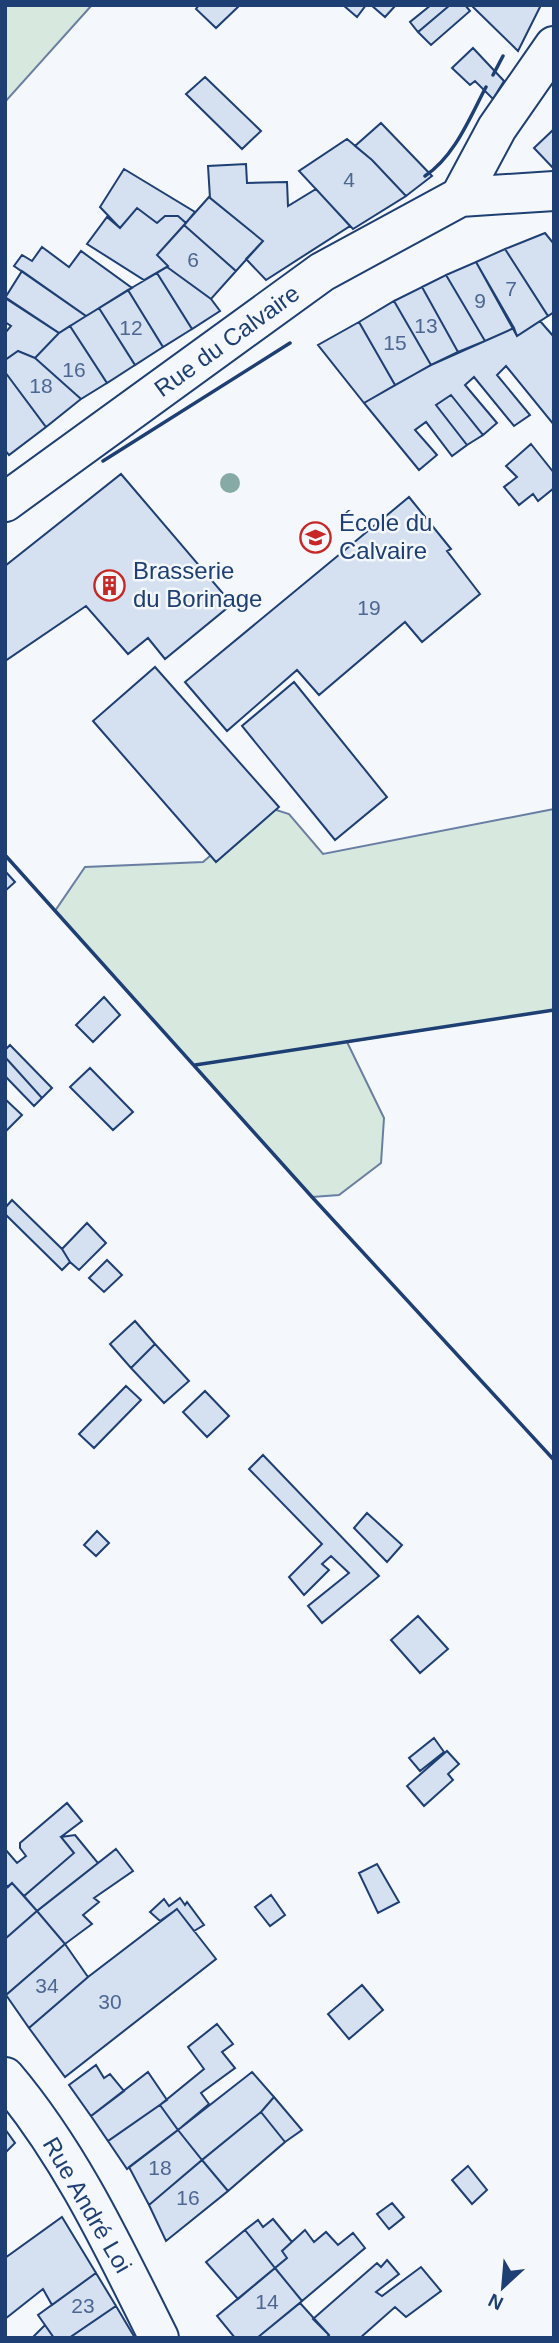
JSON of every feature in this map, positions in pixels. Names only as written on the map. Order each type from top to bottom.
[{"type":"street","points":[[460,197],[497,128],[554,46]]},
{"type":"street","name":"Rue du Calvaire","points":[[5,502],[321,272],[460,197],[554,191]]},
{"type":"street","name":"Rue André Loi","points":[[5,2077],[23,2098],[86,2193],[159,2338]]},
{"type":"shaded area","points":[[5,5],[92,5],[5,102]]},
{"type":"shaded area","points":[[267,807],[289,814],[323,854],[554,809],[554,1010],[347,1042],[384,1118],[381,1163],[339,1195],[312,1197],[55,911],[85,867],[203,862]]},
{"type":"building","points":[[199,5],[240,5],[216,28],[196,9]]},
{"type":"building","points":[[343,5],[366,5],[357,17]]},
{"type":"building","points":[[371,5],[396,5],[385,17]]},
{"type":"building","points":[[431,5],[450,5],[418,32],[410,22]]},
{"type":"building","points":[[450,5],[465,5],[470,11],[431,45],[418,32]]},
{"type":"building","points":[[541,5],[518,51],[473,7]]},
{"type":"building","points":[[473,48],[504,81],[493,99],[475,81],[470,85],[452,68]]},
{"type":"building","points":[[205,77],[261,131],[242,149],[186,94]]},
{"type":"building","points":[[381,123],[432,176],[406,196],[355,146]]},
{"type":"building","points":[[554,131],[554,169],[534,148]]},
{"type":"building","points":[[347,139],[372,160],[406,196],[353,229],[299,171]]},
{"type":"building","points":[[246,164],[247,183],[287,182],[288,206],[316,189],[350,226],[266,280],[246,259],[263,241],[210,198],[208,166]]},
{"type":"building","points":[[124,169],[195,212],[186,223],[178,216],[165,216],[157,223],[137,208],[120,228],[100,207]]},
{"type":"building","points":[[209,197],[263,241],[236,271],[184,225]]},
{"type":"building","points":[[137,208],[157,223],[165,216],[178,216],[186,223],[157,255],[168,266],[144,280],[87,244],[107,217],[120,228]]},
{"type":"building","points":[[184,225],[236,271],[211,299],[167,267],[157,255]]},
{"type":"building","points":[[545,233],[554,244],[554,312],[548,316],[505,249]]},
{"type":"building","points":[[42,247],[69,267],[81,251],[132,288],[86,316],[14,266],[22,255],[32,261]]},
{"type":"building","points":[[505,249],[548,316],[517,336],[476,262]]},
{"type":"building","points":[[476,262],[514,328],[485,341],[446,275]]},
{"type":"building","points":[[167,267],[211,299],[220,311],[192,329],[157,273]]},
{"type":"building","points":[[22,271],[86,316],[59,333],[5,298]]},
{"type":"building","points":[[157,273],[192,329],[163,347],[128,290]]},
{"type":"building","points":[[446,275],[485,341],[458,352],[422,287]]},
{"type":"building","points":[[422,287],[458,352],[431,365],[394,301]]},
{"type":"building","points":[[128,290],[163,347],[135,365],[99,308]]},
{"type":"building","points":[[5,297],[59,333],[35,358],[18,351],[5,360],[5,333],[11,326],[5,322]]},
{"type":"building","points":[[394,301],[431,365],[395,385],[359,322]]},
{"type":"building","points":[[99,308],[135,365],[107,383],[70,326]]},
{"type":"building","points":[[540,321],[554,337],[554,425],[506,366],[497,375],[530,415],[514,426],[474,377],[465,385],[497,423],[483,435],[451,395],[436,405],[467,445],[452,456],[426,422],[415,430],[437,455],[419,470],[364,403],[431,365],[514,328],[517,336]]},
{"type":"building","points":[[359,322],[395,385],[364,403],[318,345]]},
{"type":"building","points":[[70,326],[107,383],[81,399],[35,358],[59,333]]},
{"type":"building","points":[[18,351],[35,358],[81,399],[46,427],[5,372],[5,360]]},
{"type":"building","points":[[5,372],[46,427],[9,455],[5,450]]},
{"type":"building","points":[[451,395],[483,435],[467,445],[436,405]]},
{"type":"building","points":[[531,444],[554,473],[554,488],[538,501],[533,494],[519,505],[504,487],[517,477],[506,466]]},
{"type":"building","name":"Brasserie du Borinage","points":[[121,474],[232,604],[165,659],[148,638],[128,654],[86,606],[5,661],[5,566]]},
{"type":"building","points":[[409,497],[451,549],[447,551],[480,594],[422,642],[405,622],[319,695],[297,670],[227,731],[185,682]]},
{"type":"building","points":[[155,667],[279,807],[216,862],[93,721]]},
{"type":"building","points":[[294,682],[387,797],[335,840],[242,726]]},
{"type":"building","points":[[5,871],[15,882],[5,891]]},
{"type":"building","points":[[104,997],[120,1015],[93,1042],[76,1025]]},
{"type":"building","points":[[10,1045],[52,1088],[42,1098],[5,1057],[5,1050]]},
{"type":"building","points":[[5,1057],[42,1098],[34,1106],[5,1076]]},
{"type":"building","points":[[90,1068],[133,1112],[113,1130],[70,1087]]},
{"type":"building","points":[[5,1099],[22,1115],[5,1132]]},
{"type":"building","points":[[12,1200],[62,1249],[70,1262],[62,1270],[5,1214],[5,1208]]},
{"type":"building","points":[[87,1223],[106,1243],[79,1270],[62,1249]]},
{"type":"building","points":[[107,1260],[122,1275],[104,1292],[89,1278]]},
{"type":"building","points":[[135,1321],[155,1344],[131,1368],[110,1344]]},
{"type":"building","points":[[155,1344],[189,1381],[164,1403],[131,1368]]},
{"type":"building","points":[[126,1386],[141,1400],[94,1448],[79,1434]]},
{"type":"building","points":[[205,1391],[229,1416],[207,1437],[183,1412]]},
{"type":"building","points":[[263,1455],[379,1576],[322,1623],[308,1606],[349,1573],[331,1556],[322,1564],[329,1570],[304,1595],[289,1577],[322,1544],[249,1469]]},
{"type":"building","points":[[367,1513],[402,1545],[387,1562],[354,1528]]},
{"type":"building","points":[[97,1531],[109,1543],[96,1556],[84,1545]]},
{"type":"building","points":[[418,1616],[448,1649],[420,1673],[391,1640]]},
{"type":"building","points":[[434,1738],[444,1752],[420,1771],[409,1758]]},
{"type":"building","points":[[447,1751],[459,1764],[448,1774],[453,1780],[424,1806],[407,1786]]},
{"type":"building","points":[[67,1803],[82,1821],[61,1837],[74,1853],[24,1896],[12,1883],[8,1887],[5,1884],[5,1849],[17,1863],[26,1856],[20,1843]]},
{"type":"building","points":[[75,1835],[98,1863],[37,1911],[24,1896],[74,1853],[61,1837]]},
{"type":"building","points":[[116,1849],[133,1871],[94,1898],[99,1902],[83,1915],[92,1924],[65,1944],[37,1911]]},
{"type":"building","points":[[377,1864],[399,1902],[378,1913],[359,1873]]},
{"type":"building","points":[[12,1883],[37,1911],[5,1939],[5,1889]]},
{"type":"building","points":[[271,1895],[285,1915],[270,1926],[255,1907]]},
{"type":"building","points":[[180,1898],[185,1905],[187,1902],[204,1925],[194,1931],[177,1909],[160,1921],[150,1912],[164,1899],[169,1906]]},
{"type":"building","points":[[177,1909],[216,1959],[65,2077],[29,2028],[88,1977]]},
{"type":"building","points":[[37,1911],[65,1944],[6,1995],[5,1939]]},
{"type":"building","points":[[65,1944],[88,1977],[29,2028],[6,1995]]},
{"type":"building","points":[[362,1985],[383,2010],[349,2039],[328,2014]]},
{"type":"building","points":[[217,2024],[233,2044],[222,2052],[235,2068],[201,2093],[209,2104],[178,2130],[160,2105],[204,2069],[188,2047]]},
{"type":"building","points":[[96,2065],[104,2078],[110,2074],[124,2091],[91,2116],[69,2085]]},
{"type":"building","points":[[148,2072],[167,2100],[108,2141],[91,2116]]},
{"type":"building","points":[[252,2072],[274,2097],[261,2112],[202,2160],[178,2130]]},
{"type":"building","points":[[274,2097],[302,2130],[285,2142],[261,2112]]},
{"type":"building","points":[[160,2105],[178,2130],[127,2169],[108,2141]]},
{"type":"building","points":[[261,2112],[285,2142],[228,2191],[202,2160]]},
{"type":"building","points":[[5,2129],[15,2143],[5,2153]]},
{"type":"building","points":[[178,2130],[202,2160],[149,2205],[129,2167]]},
{"type":"building","points":[[202,2160],[228,2191],[166,2241],[149,2205]]},
{"type":"building","points":[[468,2166],[487,2190],[472,2204],[452,2180]]},
{"type":"building","points":[[392,2203],[404,2217],[389,2229],[377,2214]]},
{"type":"building","points":[[62,2217],[96,2273],[52,2305],[43,2289],[5,2319],[5,2258]]},
{"type":"building","points":[[273,2219],[292,2242],[282,2251],[287,2258],[275,2268],[245,2230],[258,2220],[263,2227]]},
{"type":"building","points":[[245,2230],[275,2268],[238,2299],[206,2262]]},
{"type":"building","points":[[305,2230],[314,2242],[326,2232],[338,2245],[353,2233],[365,2248],[302,2301],[275,2268],[287,2258],[282,2251]]},
{"type":"building","points":[[387,2260],[399,2274],[376,2292],[382,2296],[421,2267],[441,2291],[406,2317],[395,2307],[360,2338],[326,2338],[329,2335],[313,2319],[377,2263],[381,2267]]},
{"type":"building","points":[[275,2268],[302,2301],[257,2338],[235,2338],[217,2316]]},
{"type":"building","points":[[96,2273],[116,2306],[69,2338],[54,2338],[38,2315]]},
{"type":"building","points":[[300,2303],[329,2335],[326,2338],[257,2338]]},
{"type":"building","points":[[116,2306],[135,2338],[69,2338]]},
{"type":"building","points":[[45,2325],[54,2338],[32,2338]]},
{"type":"wall","points":[[493,75],[503,56]]},
{"type":"wall","points":[[425,176],[436,168],[453,147],[486,87]]},
{"type":"wall","points":[[103,461],[290,343]]},
{"type":"wall","points":[[5,855],[312,1197],[554,1460]]},
{"type":"wall","points":[[195,1065],[554,1010]]},
{"type":"place","name":"École du Calvaire","points":[[316,537]]},
{"type":"place","name":"Brasserie du Borinage","points":[[110,585]]}]
